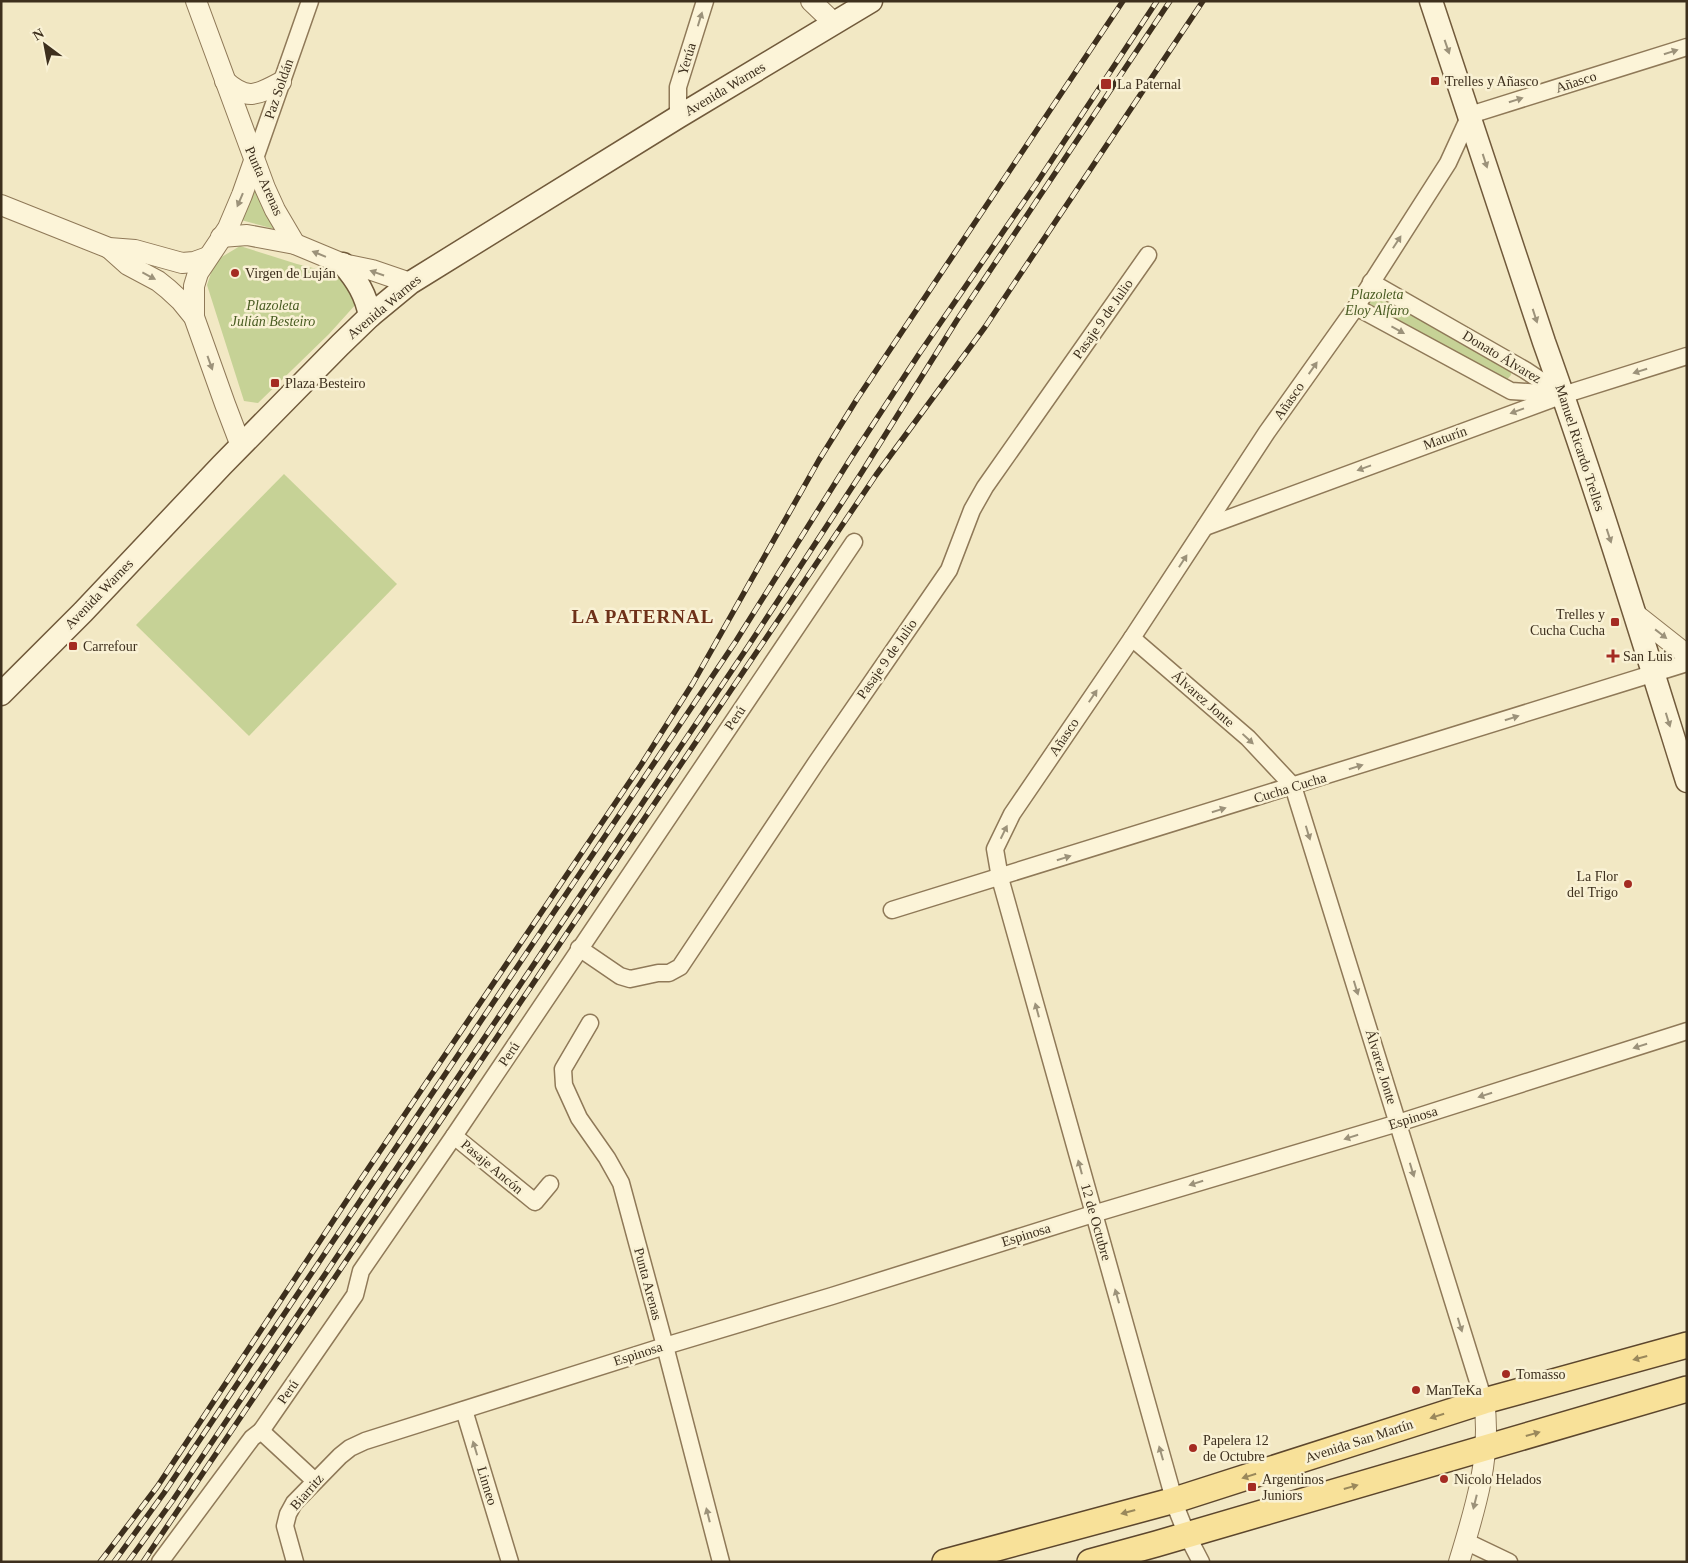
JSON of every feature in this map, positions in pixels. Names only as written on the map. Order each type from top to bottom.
[{"type":"main road","name":"Avenida Warnes","points":[[1,694],[83,612],[340,345],[370,316],[410,283],[678,117],[871,1]]},
{"type":"main road","name":"Manuel Ricardo Trelles","points":[[1431,1],[1563,395],[1687,781]]},
{"type":"main road","points":[[343,264],[354,276],[364,294],[370,316]]},
{"type":"main road","name":"Avenida San Martín","points":[[945,1562],[1175,1500],[1484,1401],[1687,1345]]},
{"type":"main road","points":[[1090,1562],[1687,1389]]},
{"type":"street","name":"Punta Arenas","points":[[196,1],[254,161],[275,210],[295,244]]},
{"type":"street","name":"Paz Soldán","points":[[194,317],[194,286],[198,273],[228,228],[254,161],[310,1]]},
{"type":"street","name":"Yerúa","points":[[678,117],[678,87],[705,1]]},
{"type":"street","points":[[811,1],[834,23]]},
{"type":"street","name":"Añasco","points":[[1000,878],[995,850],[1012,814],[1132,638],[1267,432],[1356,306],[1448,163],[1470,115],[1687,47]]},
{"type":"street","points":[[225,81],[236,91],[251,95],[265,91],[281,82]]},
{"type":"street","points":[[1,205],[109,248],[135,250],[182,263],[194,262],[208,257]]},
{"type":"street","points":[[221,237],[247,235],[295,244],[343,264],[372,270],[410,283]]},
{"type":"street","points":[[109,248],[128,265],[158,281],[168,289],[194,317],[241,446]]},
{"type":"street","name":"Pasaje 9 de Julio","points":[[579,948],[620,976],[630,979],[658,973],[669,973],[680,967],[816,763],[949,570],[972,510],[985,487],[1148,255]]},
{"type":"street","name":"Donato Álvarez","points":[[1371,282],[1525,370],[1563,395]]},
{"type":"street","name":"Donato Álvarez","points":[[1356,306],[1511,392],[1563,395]]},
{"type":"street","name":"Maturín","points":[[1205,526],[1563,395],[1687,356]]},
{"type":"street","name":"Perú","points":[[160,1562],[252,1438],[261,1431],[355,1295],[361,1271],[854,542]]},
{"type":"street","points":[[1634,614],[1687,655]]},
{"type":"street","name":"Álvarez Jonte","points":[[1132,638],[1248,738],[1293,786],[1484,1401],[1486,1447],[1484,1465],[1459,1562]]},
{"type":"street","name":"Cucha Cucha","points":[[892,910],[1687,663]]},
{"type":"street","name":"12 de Octubre","points":[[1000,878],[1175,1500],[1187,1535],[1201,1562]]},
{"type":"street","name":"Punta Arenas","points":[[590,1023],[563,1068],[564,1085],[579,1118],[607,1158],[620,1184],[665,1346],[721,1562]]},
{"type":"street","name":"Espinosa","points":[[365,1441],[665,1346],[1398,1123],[1687,1031]]},
{"type":"street","name":"Pasaje Ancón","points":[[454,1136],[534,1202],[550,1184]]},
{"type":"street","name":"Linneo","points":[[464,1410],[510,1562]]},
{"type":"street","points":[[261,1431],[315,1481]]},
{"type":"street","name":"Biarritz","points":[[295,1562],[285,1526],[294,1503],[340,1456],[350,1448],[365,1441]]},
{"type":"street","points":[[1465,1541],[1509,1562]]},
{"type":"green space","points":[[253,182],[278,230],[241,220]]},
{"type":"green space","name":"Plazoleta Julián Besteiro","points":[[240,246],[297,264],[341,275],[357,303],[329,334],[258,403],[244,401],[207,285],[215,261]]},
{"type":"green space","name":"Plazoleta Eloy Alfaro","points":[[1371,282],[1512,367],[1511,375],[1505,382],[1356,307]]},
{"type":"green space","points":[[284,474],[397,584],[249,736],[136,625]]},
{"type":"railway","points":[[100,1562],[157,1487],[353,1191],[641,765],[693,683],[819,460],[857,399],[1123,1]]},
{"type":"railway","points":[[114,1562],[164,1493],[736,641],[919,354],[1036,184],[1157,1]]},
{"type":"railway","points":[[128,1562],[173,1500],[747,648],[862,472],[957,320],[1170,1]]},
{"type":"railway","points":[[143,1562],[876,475],[985,327],[1203,1]]},
{"type":"place","name":"Trelles y Añasco","points":[[1435,81]]},
{"type":"place","name":"La Paternal","points":[[1106,84]]},
{"type":"place","name":"Virgen de Luján","points":[[235,273]]},
{"type":"place","name":"Plaza Besteiro","points":[[275,383]]},
{"type":"place","name":"Trelles y Cucha Cucha","points":[[1615,622]]},
{"type":"place","name":"Carrefour","points":[[73,646]]},
{"type":"place","name":"San Luis","points":[[1613,656]]},
{"type":"place","name":"La Flor del Trigo","points":[[1628,884]]},
{"type":"place","name":"Tomasso","points":[[1506,1374]]},
{"type":"place","name":"ManTeKa","points":[[1416,1390]]},
{"type":"place","name":"Papelera 12 de Octubre","points":[[1193,1448]]},
{"type":"place","name":"Nicolo Helados","points":[[1444,1479]]},
{"type":"place","name":"Argentinos Juniors","points":[[1252,1487]]},
{"type":"district","name":"LA PATERNAL","points":[[643,616]]}]
